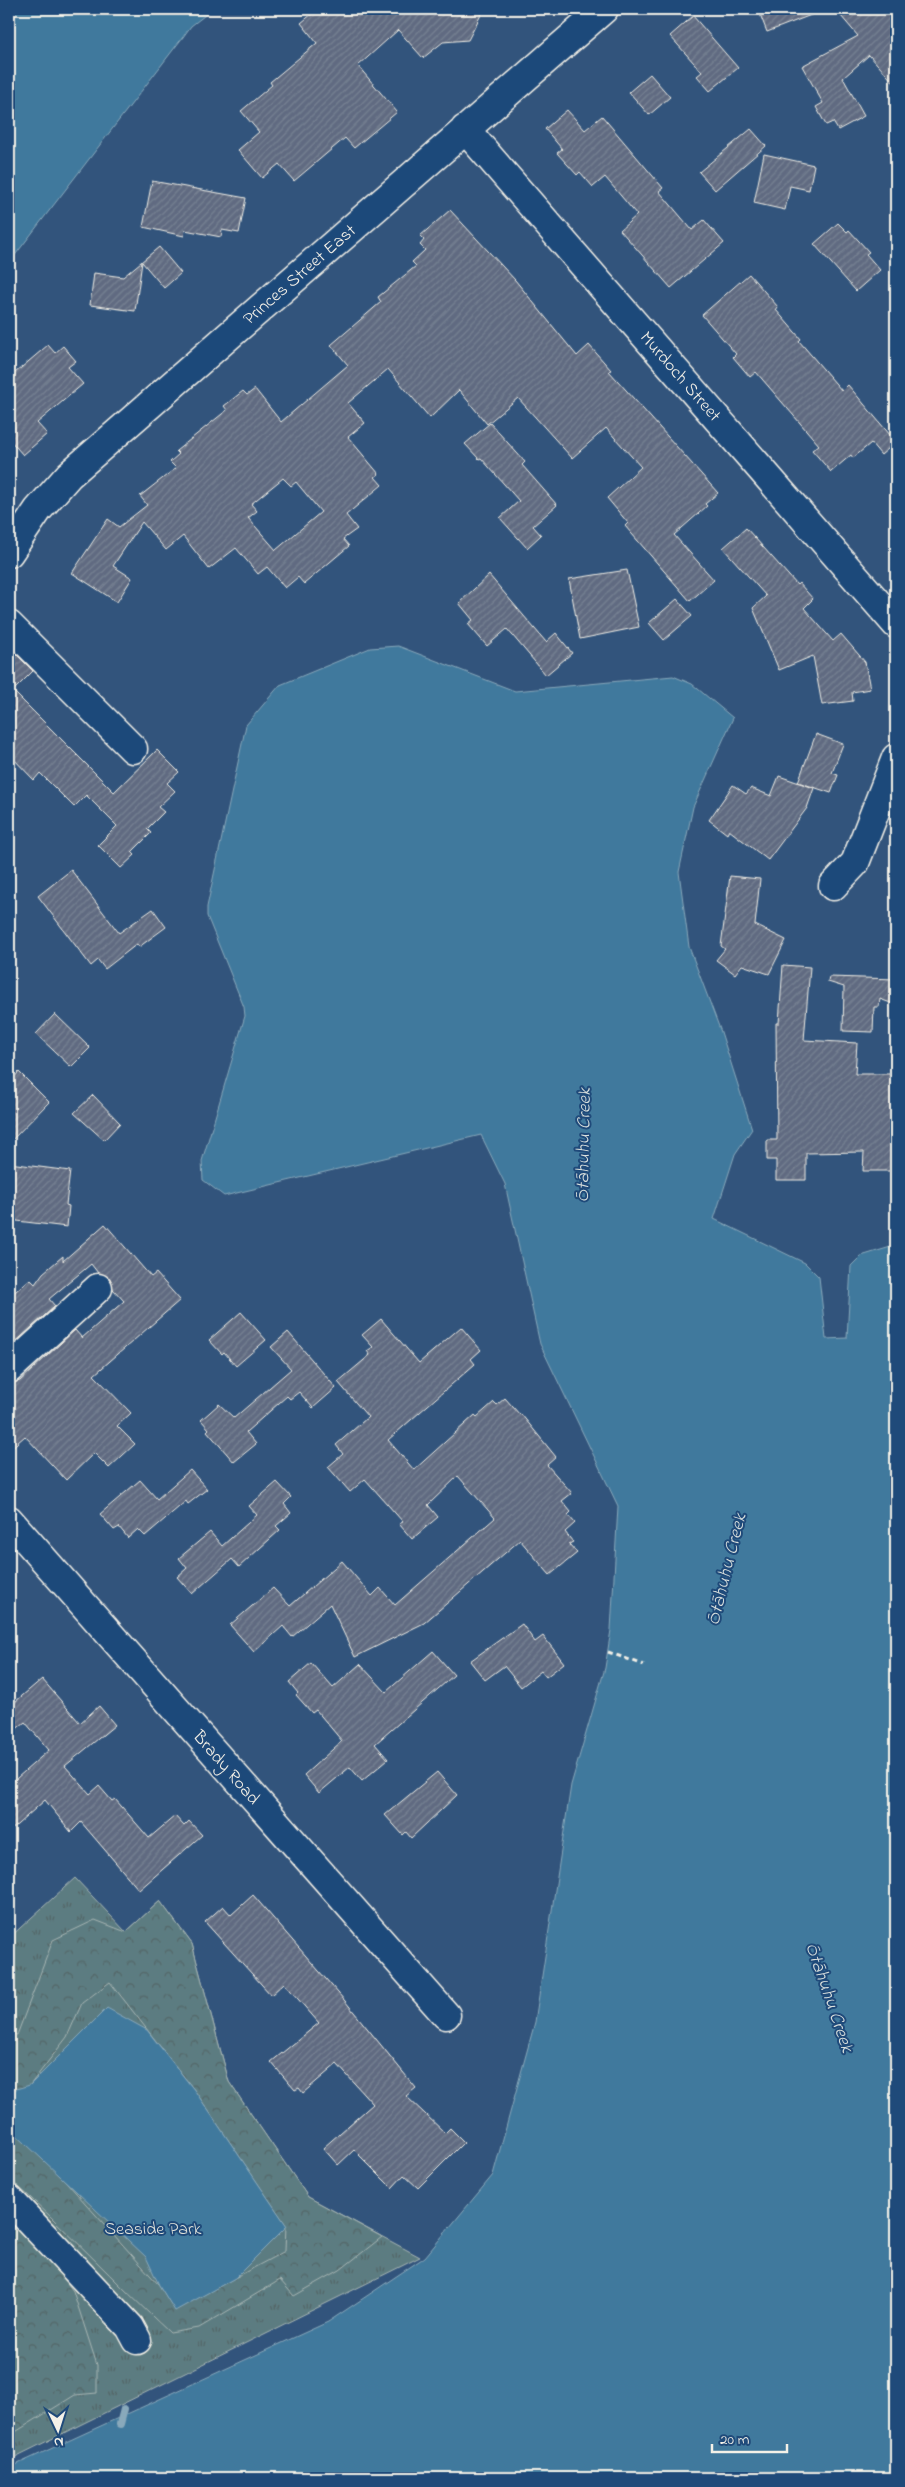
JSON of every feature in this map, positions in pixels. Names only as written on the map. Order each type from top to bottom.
[{"type":"street","name":"Princes Street East","points":[[9,553],[38,510],[69,475],[604,9]]},
{"type":"street","name":"Murdoch Street","points":[[465,129],[896,624]]},
{"type":"street","points":[[9,625],[133,749]]},
{"type":"street","points":[[833,886],[855,863],[896,758]]},
{"type":"street","points":[[9,1368],[98,1288]]},
{"type":"street","name":"Brady Road","points":[[9,1520],[446,2015]]},
{"type":"street","points":[[9,2199],[130,2327],[137,2340]]},
{"type":"path","points":[[608,1652],[644,1665]]},
{"type":"green space","name":"Seaside Park","points":[[75,1878],[126,1932],[160,1901],[192,1944],[229,2082],[308,2197],[420,2257],[9,2460],[9,1938]]},
{"type":"green space","points":[[160,1901],[192,1944],[229,2082],[308,2197],[382,2237],[340,2270],[294,2296],[280,2280],[199,2328],[170,2333],[9,2178],[9,2033],[17,2035],[53,1940],[95,1920],[126,1932]],"holes":[[[110,1982],[195,2091],[286,2225],[285,2251],[175,2310],[159,2285],[22,2133],[30,2085],[67,2037],[82,2003]]]},
{"type":"green space","points":[[9,2214],[46,2255],[73,2291],[97,2365],[97,2393],[75,2395],[9,2436]]},
{"type":"water","points":[[9,9],[213,9],[191,26],[9,263]]},
{"type":"water","points":[[398,646],[515,691],[673,676],[692,684],[733,718],[693,807],[679,872],[689,947],[721,1032],[752,1129],[735,1154],[714,1219],[805,1263],[819,1277],[826,1339],[847,1338],[851,1266],[861,1256],[894,1246],[896,1240],[896,2478],[9,2478],[9,2468],[328,2322],[425,2257],[493,2175],[535,2022],[571,1785],[605,1668],[611,1630],[618,1506],[540,1344],[505,1184],[481,1135],[224,1196],[203,1180],[202,1161],[245,1016],[244,1007],[207,916],[207,907],[246,725],[280,685],[370,648]]},
{"type":"water","points":[[107,2008],[147,2030],[195,2091],[287,2226],[235,2278],[175,2311],[159,2285],[146,2257],[9,2128],[9,2091],[30,2085]]},
{"type":"building","points":[[318,9],[484,9],[468,40],[443,42],[423,58],[398,30],[358,66],[397,112],[354,148],[345,138],[294,181],[279,164],[262,178],[238,150],[259,132],[241,111],[272,85],[270,82],[317,43],[301,23]]},
{"type":"building","points":[[758,9],[824,9],[824,10],[767,32]]},
{"type":"building","points":[[835,9],[896,9],[896,85],[869,55],[843,78],[864,116],[838,130],[833,122],[826,125],[816,107],[823,103],[802,66],[858,36]]},
{"type":"building","points":[[693,16],[738,68],[710,91],[697,76],[702,72],[670,36]]},
{"type":"building","points":[[650,74],[670,97],[649,115],[629,92]]},
{"type":"building","points":[[567,110],[585,130],[602,116],[663,188],[659,191],[692,230],[704,220],[724,243],[671,288],[620,230],[637,215],[605,177],[593,187],[580,172],[577,175],[557,153],[562,149],[545,129]]},
{"type":"building","points":[[751,129],[766,146],[715,190],[699,172]]},
{"type":"building","points":[[764,154],[814,165],[809,190],[790,186],[785,210],[754,203]]},
{"type":"building","points":[[152,181],[246,198],[239,233],[222,230],[221,237],[185,230],[184,236],[143,227]]},
{"type":"building","points":[[450,210],[515,280],[577,356],[589,345],[611,370],[609,371],[718,493],[705,504],[707,506],[674,535],[714,580],[690,601],[625,526],[628,523],[607,498],[641,467],[606,428],[572,458],[518,398],[487,424],[459,390],[430,418],[388,369],[348,403],[365,423],[348,437],[379,474],[375,477],[382,485],[346,515],[357,529],[343,539],[349,546],[304,584],[298,577],[285,588],[267,567],[258,574],[236,548],[209,569],[183,536],[166,550],[142,522],[113,566],[132,578],[117,602],[72,573],[108,519],[119,527],[147,505],[140,496],[176,468],[170,462],[179,454],[176,451],[227,410],[224,406],[243,391],[247,395],[255,389],[281,422],[348,365],[331,345],[381,302],[378,297],[416,266],[412,262],[425,250],[420,245],[424,240],[420,236]],"holes":[[[283,478],[291,486],[296,482],[321,512],[276,550],[248,518],[257,511],[251,504]]]},
{"type":"building","points":[[838,223],[847,232],[849,230],[869,252],[866,254],[880,270],[856,291],[814,244]]},
{"type":"building","points":[[159,247],[181,273],[164,288],[142,262],[135,311],[90,305],[94,273],[123,277]]},
{"type":"building","points":[[749,274],[778,307],[776,310],[801,339],[799,341],[842,391],[848,385],[896,442],[881,455],[871,443],[853,458],[851,455],[831,472],[812,450],[819,445],[756,372],[750,377],[733,357],[736,354],[702,315]]},
{"type":"building","points":[[48,345],[55,353],[63,346],[76,361],[68,367],[83,384],[37,423],[47,434],[23,455],[9,439],[9,378]]},
{"type":"building","points":[[490,423],[525,462],[522,465],[557,505],[533,526],[541,535],[527,548],[500,518],[519,501],[481,458],[479,459],[465,444]]},
{"type":"building","points":[[746,528],[797,585],[799,583],[813,599],[804,608],[833,641],[841,634],[865,662],[870,689],[852,692],[853,701],[822,705],[813,656],[779,670],[753,608],[766,596],[723,548]]},
{"type":"building","points":[[627,570],[639,627],[580,639],[569,579]]},
{"type":"building","points":[[489,575],[546,642],[556,633],[572,653],[546,675],[507,629],[487,646],[468,624],[473,620],[459,603]]},
{"type":"building","points":[[677,599],[692,616],[664,640],[649,623]]},
{"type":"building","points":[[9,647],[33,671],[13,691],[114,792],[157,750],[179,772],[167,783],[175,791],[158,807],[164,812],[147,829],[151,833],[132,852],[135,855],[121,868],[98,845],[117,826],[86,795],[74,807],[40,773],[34,780],[9,754]]},
{"type":"building","points":[[816,734],[843,744],[832,773],[838,775],[831,793],[798,782]]},
{"type":"building","points":[[779,776],[814,788],[807,808],[768,860],[729,830],[727,834],[709,820],[733,785],[746,794],[751,788],[771,796]]},
{"type":"building","points":[[71,870],[119,933],[153,909],[166,927],[139,947],[137,944],[105,969],[98,960],[91,966],[38,896]]},
{"type":"building","points":[[730,876],[760,879],[755,925],[786,940],[769,974],[742,965],[735,974],[716,960],[725,949],[721,946]]},
{"type":"building","points":[[783,965],[810,967],[804,1040],[857,1043],[855,1074],[896,1074],[896,1171],[863,1171],[864,1152],[806,1153],[806,1180],[776,1180],[776,1160],[767,1160],[767,1140],[777,1140],[776,1023],[779,1023]]},
{"type":"building","points":[[829,977],[896,979],[896,1005],[880,999],[879,1007],[874,1007],[873,1032],[843,1031],[844,987],[828,982]]},
{"type":"building","points":[[55,1014],[90,1048],[71,1067],[36,1034]]},
{"type":"building","points":[[19,1072],[49,1102],[9,1143],[9,1083]]},
{"type":"building","points":[[93,1095],[120,1123],[104,1140],[74,1113]]},
{"type":"building","points":[[9,1163],[70,1171],[66,1205],[69,1206],[67,1227],[9,1220]]},
{"type":"building","points":[[105,1224],[151,1277],[156,1273],[180,1300],[94,1375],[131,1413],[117,1426],[135,1444],[109,1468],[94,1453],[66,1480],[25,1436],[9,1450],[9,1384],[20,1381],[75,1330],[82,1338],[124,1301],[113,1289],[110,1278],[98,1273],[91,1264],[49,1299],[55,1306],[9,1348],[9,1297],[30,1279],[35,1284],[43,1273],[63,1256],[63,1261]]},
{"type":"building","points":[[241,1312],[266,1340],[236,1366],[224,1352],[222,1354],[209,1340]]},
{"type":"building","points":[[381,1319],[419,1363],[461,1327],[481,1350],[471,1359],[475,1364],[388,1440],[414,1470],[475,1415],[477,1417],[494,1402],[497,1405],[505,1398],[521,1414],[556,1457],[547,1465],[572,1493],[562,1501],[571,1512],[568,1515],[575,1523],[565,1532],[573,1542],[569,1544],[577,1553],[550,1575],[520,1540],[424,1623],[355,1657],[330,1604],[292,1637],[283,1626],[254,1652],[230,1625],[273,1588],[290,1606],[342,1561],[372,1596],[380,1588],[395,1605],[495,1518],[458,1476],[428,1505],[438,1517],[412,1539],[399,1524],[403,1522],[365,1479],[350,1492],[328,1467],[343,1454],[336,1445],[368,1417],[338,1382],[370,1355],[367,1351],[373,1347],[362,1335]]},
{"type":"building","points":[[288,1332],[336,1388],[313,1408],[299,1392],[290,1399],[287,1396],[246,1432],[256,1444],[234,1462],[207,1431],[209,1429],[201,1420],[219,1404],[234,1418],[291,1369],[271,1347]]},
{"type":"building","points":[[190,1470],[207,1489],[188,1504],[186,1501],[145,1536],[138,1529],[128,1538],[119,1527],[114,1530],[100,1514],[140,1480],[157,1499]]},
{"type":"building","points":[[277,1482],[291,1497],[284,1504],[291,1513],[276,1526],[280,1530],[239,1567],[232,1559],[192,1594],[177,1577],[187,1568],[179,1558],[210,1532],[222,1546],[257,1515],[249,1506]]},
{"type":"building","points":[[522,1624],[535,1642],[543,1636],[564,1663],[546,1677],[541,1671],[521,1687],[504,1666],[485,1680],[470,1661]]},
{"type":"building","points":[[433,1651],[454,1675],[375,1744],[388,1759],[362,1781],[350,1767],[319,1793],[304,1775],[342,1741],[316,1710],[312,1713],[296,1695],[298,1693],[289,1682],[311,1663],[333,1688],[360,1664],[386,1692]]},
{"type":"building","points":[[42,1679],[80,1723],[99,1706],[115,1725],[65,1766],[90,1794],[99,1786],[112,1801],[115,1799],[149,1838],[175,1816],[184,1826],[189,1821],[202,1835],[139,1890],[81,1822],[71,1832],[45,1800],[9,1832],[9,1785],[49,1750],[25,1722],[9,1735],[9,1707]]},
{"type":"building","points":[[437,1772],[457,1795],[411,1838],[406,1832],[403,1835],[385,1815]]},
{"type":"building","points":[[253,1895],[345,2001],[416,2088],[406,2096],[445,2133],[450,2128],[464,2142],[418,2188],[404,2175],[392,2188],[354,2150],[338,2165],[323,2148],[373,2104],[337,2064],[303,2093],[299,2088],[295,2090],[271,2062],[319,2023],[284,1983],[271,1995],[205,1922],[223,1906],[231,1915]]},
{"type":"waterway","name":"Ōtāhuhu Creek","points":[[120,2424],[124,2409]]}]
